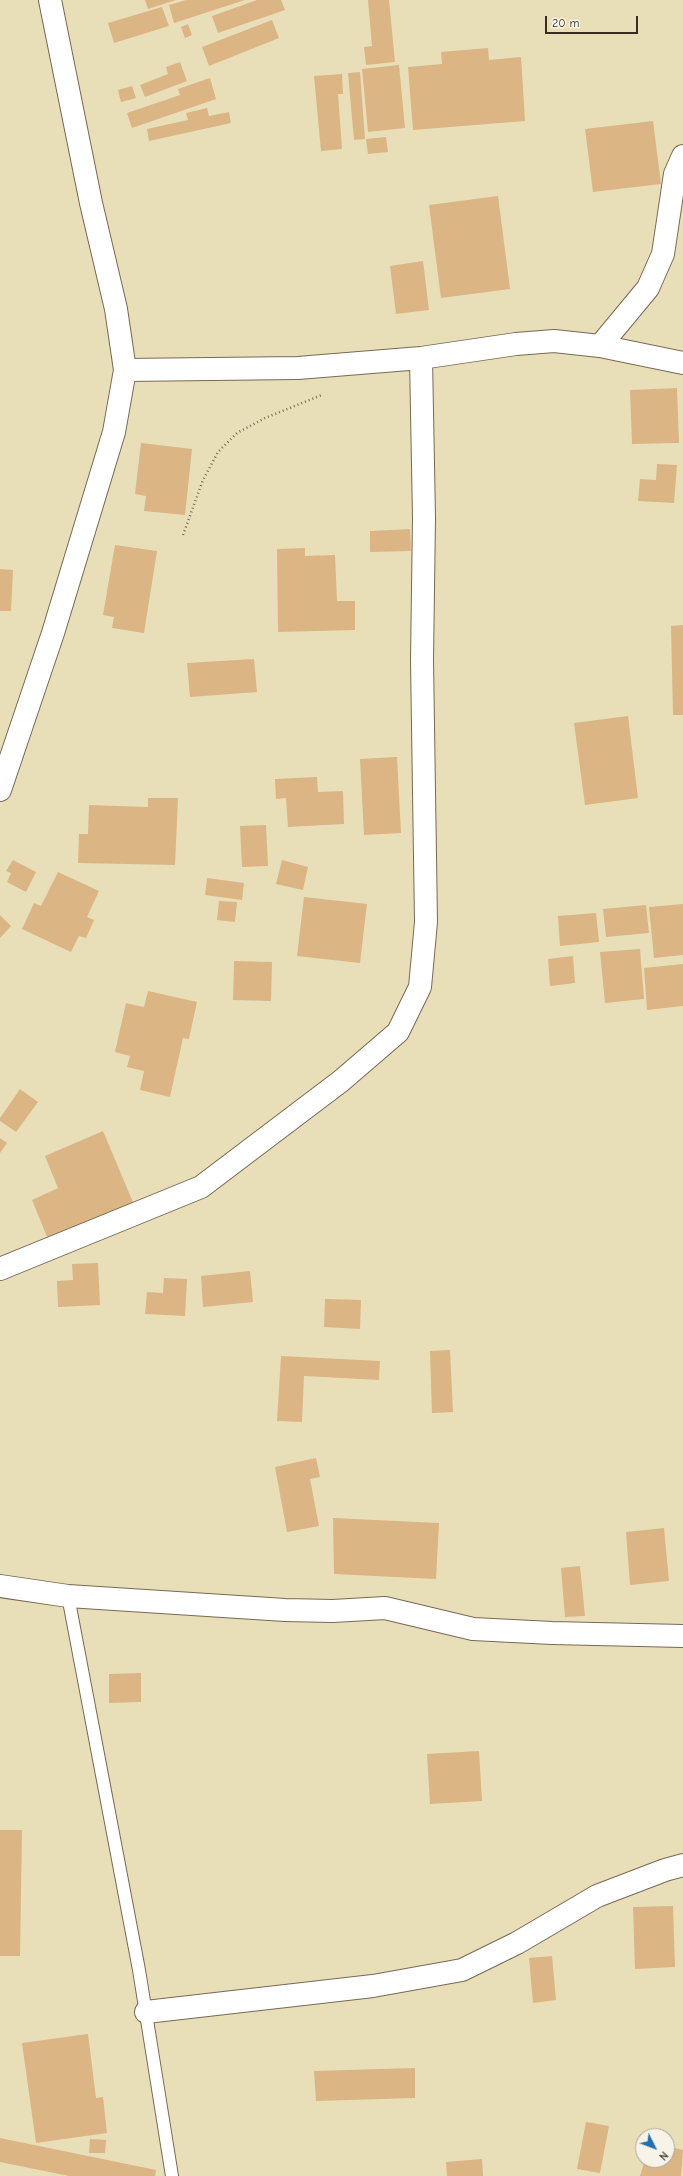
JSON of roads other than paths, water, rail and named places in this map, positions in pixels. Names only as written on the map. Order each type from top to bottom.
[{"type":"street","points":[[0,787],[53,633],[114,432],[125,370],[116,309],[91,203],[50,0]]},
{"type":"street","points":[[600,346],[648,288],[663,254],[675,174],[683,156]]},
{"type":"street","points":[[125,370],[298,368],[421,358],[516,344],[554,341],[600,346],[683,364]]},
{"type":"street","points":[[0,1269],[201,1187],[341,1081],[398,1032],[420,987],[426,922],[422,660],[424,518],[421,358]]},
{"type":"street","points":[[0,1586],[68,1596],[285,1610],[333,1611],[385,1608],[473,1629],[552,1633],[683,1636]]},
{"type":"street","points":[[146,2012],[373,1986],[462,1970],[518,1943],[597,1896],[665,1870],[683,1865]]},
{"type":"lane","points":[[68,1596],[146,2012],[172,2176]]}]
